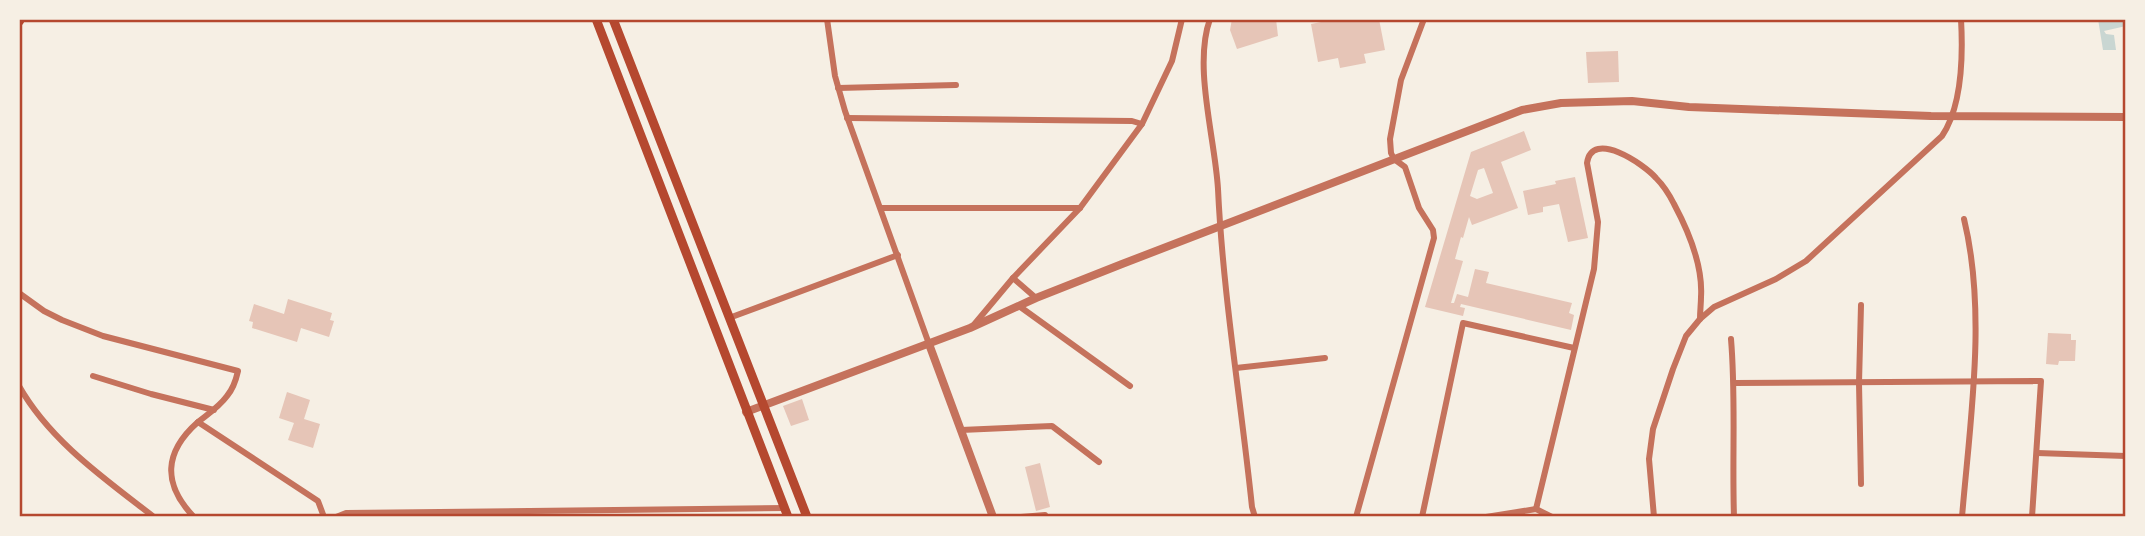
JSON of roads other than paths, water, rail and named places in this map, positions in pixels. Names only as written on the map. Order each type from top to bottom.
[{"type":"main road","points":[[614,19],[807,517]]},
{"type":"main road","points":[[596,21],[787,513]]},
{"type":"street","points":[[596,21],[614,19]]},
{"type":"street","points":[[827,19],[838,88],[847,118],[993,517]]},
{"type":"street","points":[[971,328],[1013,278],[1080,208],[1142,124],[1172,61],[1182,19]]},
{"type":"street","points":[[1210,19],[1204,53],[1205,82],[1221,226],[1221,249],[1255,517]]},
{"type":"street","points":[[1356,517],[1434,238],[1433,230],[1419,208],[1405,167],[1394,159],[1391,153],[1390,139],[1401,80],[1424,19]]},
{"type":"street","points":[[1654,517],[1648,459],[1653,429],[1686,336],[1714,307],[1776,279],[1805,261],[1931,147],[1948,127],[1952,117],[1961,66],[1961,19]]},
{"type":"street","points":[[838,88],[956,85]]},
{"type":"street","points":[[746,412],[971,328],[1036,298],[1522,110],[1561,103],[1632,101],[1689,107],[1952,117],[2126,117]]},
{"type":"street","points":[[847,118],[1132,121],[1142,124]]},
{"type":"street","points":[[1536,509],[1594,269],[1598,222],[1587,163],[1588,157],[1597,148],[1604,147],[1616,152],[1651,173],[1674,203],[1697,257],[1702,296],[1700,319]]},
{"type":"street","points":[[881,208],[1080,208]]},
{"type":"street","points":[[1962,517],[1973,381],[1975,308],[1969,238],[1964,219]]},
{"type":"street","points":[[729,318],[898,255]]},
{"type":"street","points":[[1013,278],[1036,298]]},
{"type":"street","points":[[19,293],[53,315],[103,336],[238,371],[229,394],[188,432],[175,451],[171,472],[172,485],[194,517]]},
{"type":"street","points":[[1861,305],[1861,484]]},
{"type":"street","points":[[1019,306],[1130,386]]},
{"type":"street","points":[[1422,517],[1463,323],[1574,348]]},
{"type":"street","points":[[1731,339],[1734,383],[1734,517]]},
{"type":"street","points":[[1236,368],[1325,358]]},
{"type":"street","points":[[93,376],[214,410]]},
{"type":"street","points":[[1734,383],[2041,381],[2032,517]]},
{"type":"street","points":[[19,386],[72,451],[154,517]]},
{"type":"street","points":[[198,422],[318,500],[324,517]]},
{"type":"street","points":[[961,430],[1052,426],[1099,462]]},
{"type":"street","points":[[2037,453],[2126,456]]},
{"type":"street","points":[[1486,517],[1536,509],[1552,517]]},
{"type":"street","points":[[335,517],[346,513],[787,513]]},
{"type":"street","points":[[1021,517],[1045,515]]}]
